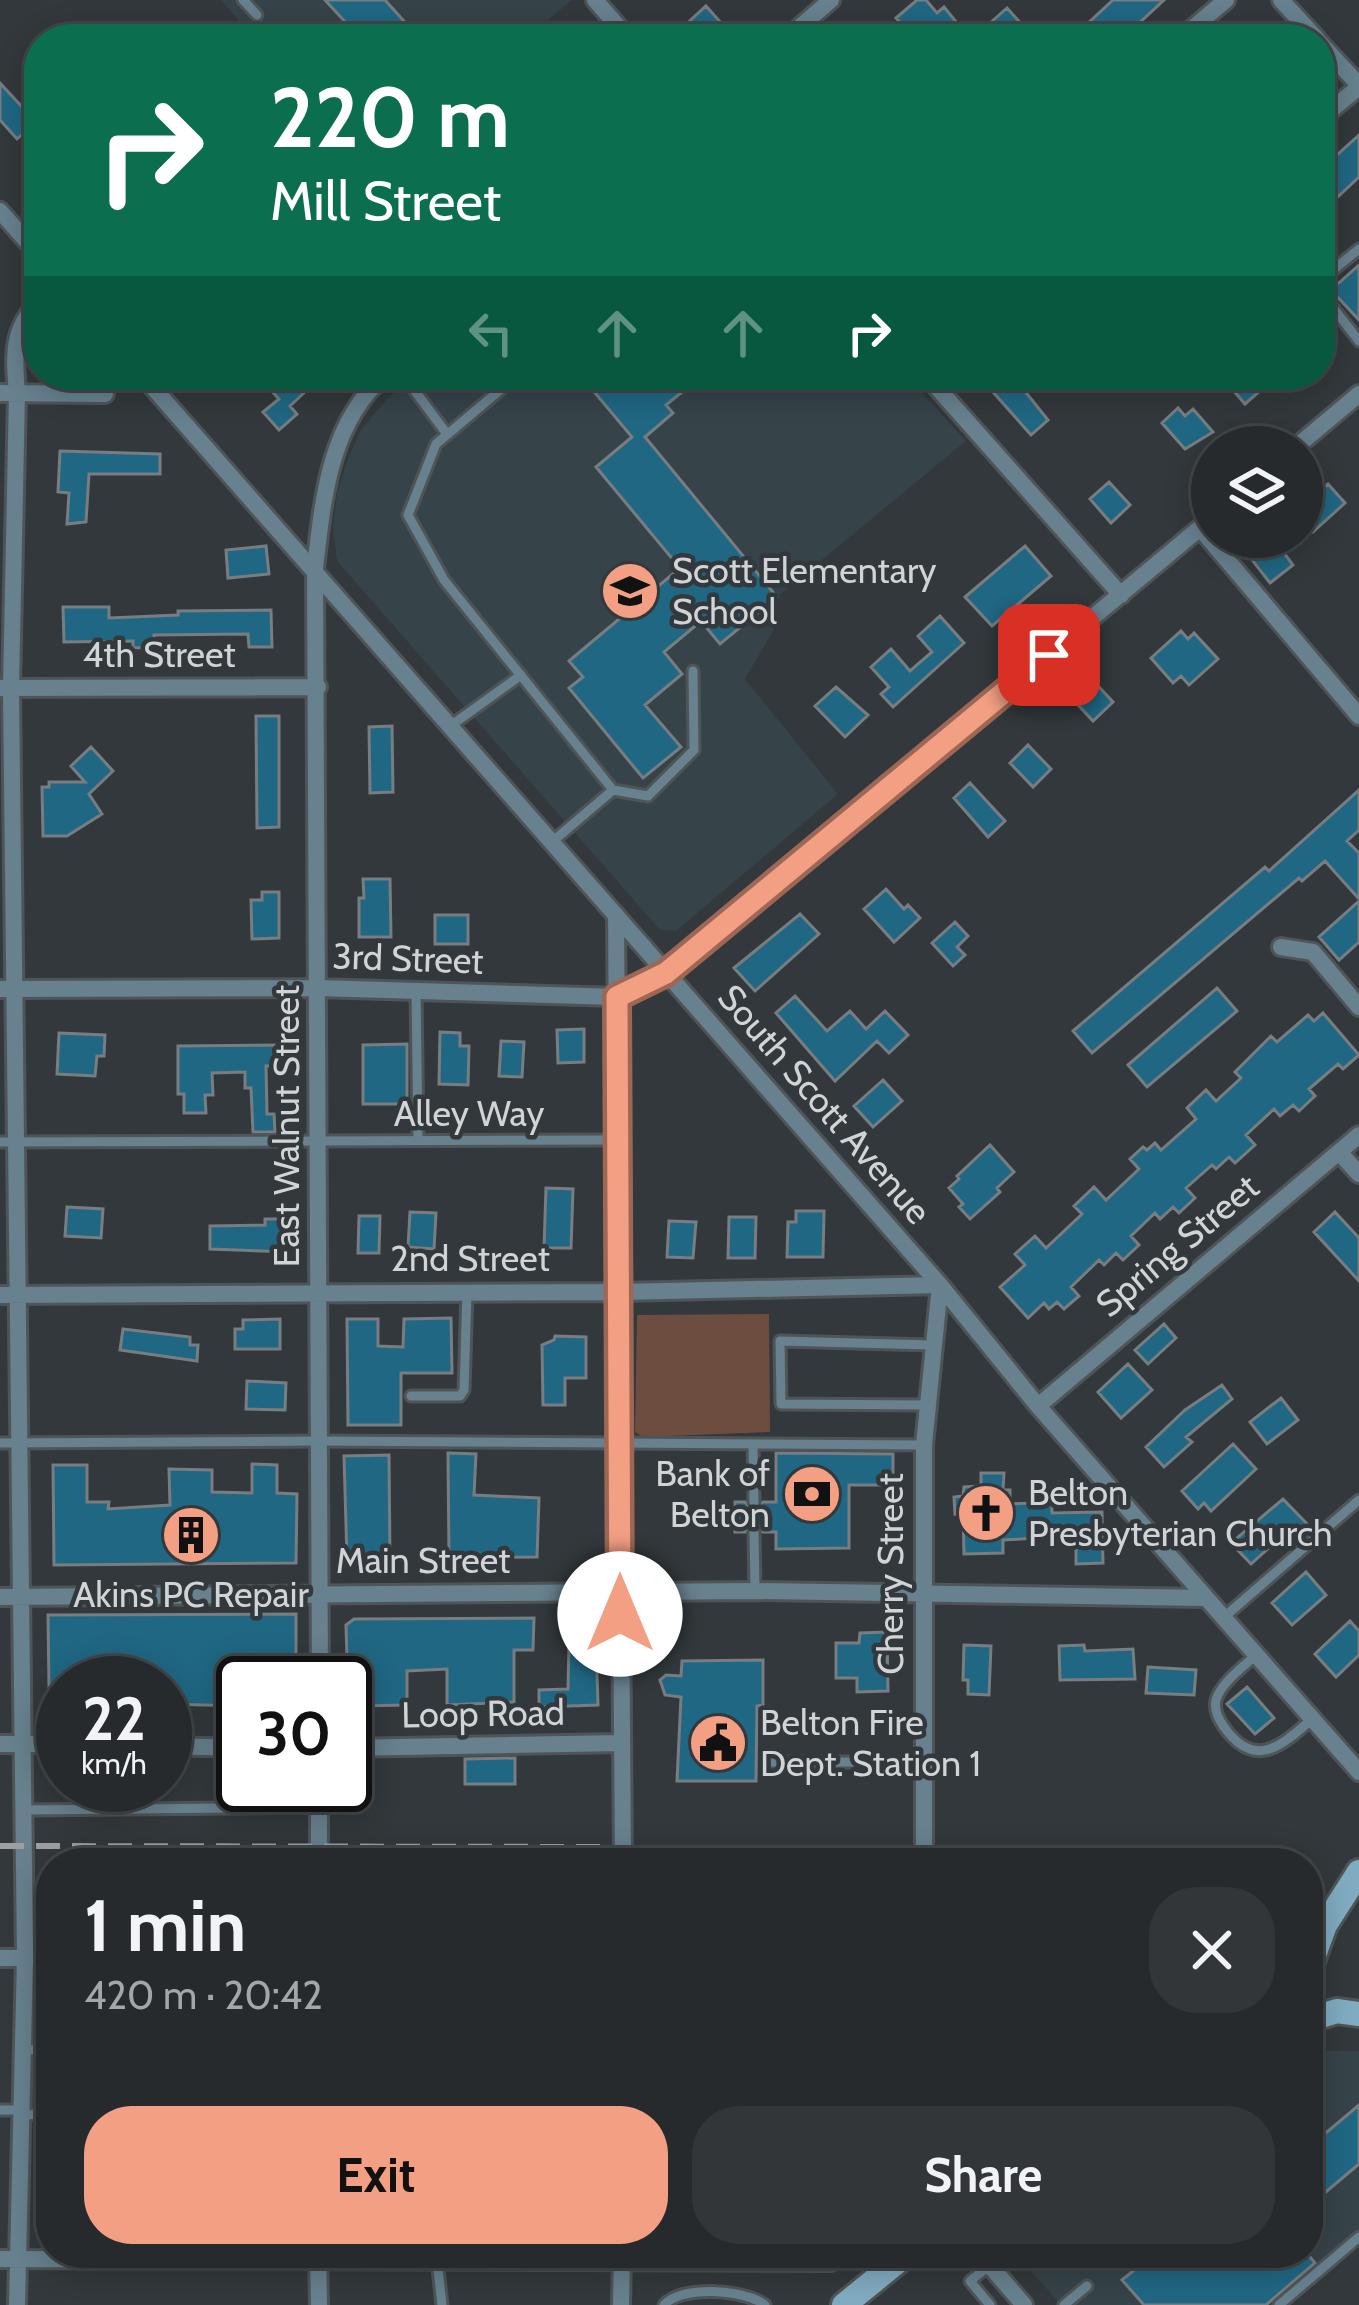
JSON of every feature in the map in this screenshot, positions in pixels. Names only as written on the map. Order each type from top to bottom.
[{"type":"main road","points":[[1323,1930],[1359,1872]]},
{"type":"main road","points":[[1323,2015],[1336,2011],[1359,2014]]},
{"type":"main road","points":[[844,2305],[890,2268]]},
{"type":"street","points":[[595,0],[616,24]]},
{"type":"street","points":[[803,24],[831,0]]},
{"type":"street","points":[[1198,24],[1226,0]]},
{"type":"street","points":[[1281,0],[1303,24]]},
{"type":"street","points":[[1335,60],[1359,86],[1335,106]]},
{"type":"street","points":[[0,211],[24,238]]},
{"type":"street","points":[[17,2305],[9,2259],[21,2113],[25,1957],[20,1598],[9,1443],[6,688],[8,393],[13,345],[24,318]]},
{"type":"street","name":"South Scott Avenue","points":[[155,390],[1359,1772]]},
{"type":"street","name":"East Walnut Street","points":[[320,1656],[315,568],[325,479],[360,390]]},
{"type":"street","points":[[939,390],[1121,595]]},
{"type":"street","points":[[8,393],[105,394]]},
{"type":"street","points":[[1321,426],[1359,394]]},
{"type":"street","name":"3rd Street","points":[[7,989],[319,988],[617,997],[666,973],[1191,536]]},
{"type":"street","points":[[1234,558],[1359,716]]},
{"type":"street","name":"4th Street","points":[[6,688],[317,687]]},
{"type":"street","points":[[616,914],[623,1848]]},
{"type":"street","points":[[1280,947],[1313,952],[1359,1007]]},
{"type":"street","name":"Spring Street","points":[[1038,1406],[1359,1135]]},
{"type":"street","points":[[1339,1152],[1359,1174]]},
{"type":"street","name":"2nd Street","points":[[8,1295],[940,1286]]},
{"type":"street","name":"Cherry Street","points":[[924,1848],[924,1445],[940,1286]]},
{"type":"street","name":"Main Street","points":[[0,1598],[754,1592],[1205,1598]]},
{"type":"street","name":"Loop Road","points":[[372,1748],[622,1743]]},
{"type":"street","points":[[0,1744],[36,1744]]},
{"type":"street","points":[[319,1812],[319,1848]]},
{"type":"street","points":[[0,1958],[36,1957]]},
{"type":"street","points":[[318,2268],[319,2305]]},
{"type":"street","points":[[622,2268],[622,2305]]},
{"type":"street","points":[[992,2268],[1024,2305]]},
{"type":"lane","points":[[243,0],[256,15]]},
{"type":"lane","points":[[1335,268],[1359,249]]},
{"type":"lane","points":[[1335,308],[1359,341]]},
{"type":"lane","points":[[415,390],[447,434]]},
{"type":"lane","points":[[500,390],[436,444],[408,515],[444,580],[614,790],[649,796],[694,750],[693,670]]},
{"type":"lane","points":[[449,727],[521,675]]},
{"type":"lane","points":[[552,842],[614,790]]},
{"type":"lane","points":[[416,991],[418,1140]]},
{"type":"lane","name":"Alley Way","points":[[8,1142],[619,1139]]},
{"type":"lane","points":[[410,1396],[460,1396],[464,1390],[467,1291]]},
{"type":"lane","points":[[927,1405],[781,1404],[780,1341],[932,1345]]},
{"type":"lane","points":[[9,1443],[924,1445]]},
{"type":"lane","points":[[753,1445],[754,1502]]},
{"type":"lane","points":[[1223,1618],[1359,1500]]},
{"type":"lane","points":[[754,1532],[754,1592]]},
{"type":"lane","points":[[1256,1656],[1221,1690],[1215,1703],[1217,1717],[1230,1736],[1246,1752],[1258,1754],[1285,1741],[1311,1720]]},
{"type":"lane","points":[[772,1762],[922,1762]]},
{"type":"lane","points":[[23,1810],[216,1809]]},
{"type":"lane","points":[[22,2049],[36,2050]]},
{"type":"lane","points":[[0,2110],[36,2114]]},
{"type":"lane","points":[[1323,2268],[1359,2237]]},
{"type":"lane","points":[[438,2268],[442,2305]]},
{"type":"lane","points":[[978,2268],[970,2281],[990,2305]]},
{"type":"lane","points":[[1279,2305],[1323,2268]]},
{"type":"lane","points":[[1064,2305],[1087,2286]]},
{"type":"lane","points":[[664,2305],[677,2294],[734,2294],[765,2305]]},
{"type":"shaded area","points":[[221,0],[572,0],[543,24],[241,24]]},
{"type":"shaded area","points":[[398,390],[920,390],[966,441],[777,597],[775,628],[745,679],[838,794],[676,931],[660,930],[337,561],[333,528],[337,493],[361,430]]},
{"type":"shaded area","points":[[769,1314],[770,1432],[643,1437],[635,1432],[637,1315]]},
{"type":"shaded area","points":[[1323,2051],[1359,2051],[1359,2237],[1323,2268]]},
{"type":"shaded area","points":[[1028,2268],[1323,2268],[1279,2305],[1061,2305]]},
{"type":"building","points":[[325,0],[385,0],[407,24],[347,24]]},
{"type":"building","points":[[917,0],[926,0],[937,13],[944,7],[958,24],[902,24],[896,18]]},
{"type":"building","points":[[1113,0],[1164,0],[1138,24],[1087,24]]},
{"type":"building","points":[[706,6],[722,24],[686,24]]},
{"type":"building","points":[[1007,8],[1021,24],[989,24]]},
{"type":"building","points":[[0,83],[24,109],[24,133],[17,139],[0,120]]},
{"type":"building","points":[[1359,135],[1359,177],[1335,199],[1335,157]]},
{"type":"building","points":[[1359,265],[1359,320],[1335,294],[1335,286]]},
{"type":"building","points":[[271,390],[306,391],[290,406],[297,414],[279,430],[263,412],[279,399]]},
{"type":"building","points":[[593,390],[684,390],[666,405],[673,413],[645,437],[777,597],[720,644],[701,621],[664,652],[682,674],[645,705],[681,747],[643,778],[569,688],[583,677],[569,661],[680,568],[596,467],[632,437]]},
{"type":"building","points":[[1024,390],[1048,420],[1031,435],[993,392]]},
{"type":"building","points":[[1233,390],[1261,390],[1245,404]]},
{"type":"building","points":[[1178,408],[1185,416],[1193,409],[1208,426],[1191,426],[1191,445],[1185,449],[1162,423]]},
{"type":"building","points":[[60,451],[160,454],[160,474],[89,474],[86,522],[67,524],[69,493],[58,492]]},
{"type":"building","points":[[1109,482],[1130,505],[1111,523],[1090,499]]},
{"type":"building","points":[[1328,484],[1345,503],[1323,523],[1323,489]]},
{"type":"building","points":[[266,546],[269,574],[228,578],[226,550]]},
{"type":"building","points":[[1025,546],[1051,576],[992,626],[965,597]]},
{"type":"building","points":[[1251,558],[1288,558],[1293,565],[1270,583]]},
{"type":"building","points":[[63,607],[109,607],[109,618],[271,610],[272,647],[249,647],[248,634],[154,635],[155,647],[133,648],[133,641],[64,642]]},
{"type":"building","points":[[940,616],[964,643],[893,707],[881,694],[889,687],[871,667],[891,649],[910,671],[932,652],[918,636]]},
{"type":"building","points":[[1181,631],[1188,639],[1194,633],[1218,659],[1189,685],[1181,676],[1173,683],[1151,658]]},
{"type":"building","points":[[1088,675],[1113,702],[1093,721],[1067,693]]},
{"type":"building","points":[[836,687],[868,715],[845,737],[815,706]]},
{"type":"building","points":[[256,716],[279,716],[279,827],[257,828]]},
{"type":"building","points":[[392,726],[393,792],[370,793],[369,727]]},
{"type":"building","points":[[1028,745],[1051,769],[1033,787],[1010,763]]},
{"type":"building","points":[[91,747],[113,771],[89,794],[102,814],[67,836],[43,836],[42,787],[49,787],[49,782],[85,782],[71,766]]},
{"type":"building","points":[[970,783],[1005,821],[988,837],[954,798]]},
{"type":"building","points":[[1359,790],[1359,830],[1347,841],[1359,853],[1359,899],[1325,861],[1092,1053],[1073,1031],[1265,867],[1269,871]]},
{"type":"building","points":[[363,879],[390,879],[391,937],[359,937]]},
{"type":"building","points":[[886,889],[920,918],[894,942],[864,909]]},
{"type":"building","points":[[262,892],[279,892],[279,938],[252,939],[251,900],[262,900]]},
{"type":"building","points":[[1359,901],[1359,942],[1339,960],[1319,937]]},
{"type":"building","points":[[800,914],[819,934],[755,991],[734,968]]},
{"type":"building","points":[[435,915],[468,915],[468,944],[435,944]]},
{"type":"building","points":[[955,922],[968,936],[957,947],[965,955],[953,966],[932,943]]},
{"type":"building","points":[[1217,988],[1237,1011],[1147,1087],[1128,1065]]},
{"type":"building","points":[[795,996],[827,1031],[850,1011],[866,1029],[885,1011],[908,1035],[889,1053],[877,1041],[835,1081],[776,1013]]},
{"type":"building","points":[[1323,1013],[1359,1055],[1343,1069],[1338,1064],[1309,1089],[1315,1096],[1299,1111],[1293,1105],[1280,1116],[1274,1109],[1246,1135],[1255,1145],[1235,1163],[1229,1157],[1216,1169],[1212,1165],[1186,1188],[1195,1198],[1179,1213],[1173,1207],[1160,1219],[1155,1213],[1131,1236],[1139,1245],[1123,1260],[1116,1253],[1104,1265],[1099,1260],[1071,1287],[1079,1296],[1064,1309],[1057,1302],[1049,1309],[1044,1303],[1028,1318],[1000,1287],[1025,1265],[1015,1254],[1035,1236],[1046,1248],[1082,1214],[1074,1206],[1094,1187],[1106,1200],[1139,1169],[1130,1159],[1143,1147],[1147,1150],[1155,1143],[1161,1150],[1196,1119],[1187,1108],[1206,1090],[1216,1101],[1241,1078],[1235,1072],[1271,1036],[1277,1042],[1308,1015],[1314,1021]]},
{"type":"building","points":[[584,1029],[584,1062],[558,1063],[557,1030]]},
{"type":"building","points":[[440,1032],[460,1033],[460,1046],[469,1046],[468,1085],[439,1084]]},
{"type":"building","points":[[59,1033],[105,1035],[104,1056],[97,1056],[95,1076],[57,1074]]},
{"type":"building","points":[[501,1041],[524,1042],[522,1077],[499,1076]]},
{"type":"building","points":[[407,1044],[407,1104],[363,1104],[363,1045]]},
{"type":"building","points":[[274,1045],[275,1066],[266,1066],[267,1114],[274,1114],[275,1132],[253,1132],[251,1088],[245,1088],[245,1072],[212,1073],[213,1095],[205,1095],[206,1113],[184,1113],[184,1094],[178,1094],[178,1046]]},
{"type":"building","points":[[883,1080],[902,1101],[873,1127],[854,1106]]},
{"type":"building","points":[[990,1145],[1014,1172],[970,1219],[949,1188]]},
{"type":"building","points":[[546,1188],[573,1189],[571,1248],[544,1248]]},
{"type":"building","points":[[67,1207],[103,1209],[101,1238],[65,1236]]},
{"type":"building","points":[[796,1211],[824,1211],[823,1257],[787,1257],[788,1222],[796,1222]]},
{"type":"building","points":[[410,1212],[436,1213],[434,1249],[408,1247]]},
{"type":"building","points":[[1335,1212],[1359,1238],[1359,1281],[1314,1232]]},
{"type":"building","points":[[359,1216],[380,1216],[379,1253],[358,1253]]},
{"type":"building","points":[[729,1217],[756,1217],[755,1258],[728,1258]]},
{"type":"building","points":[[265,1219],[288,1219],[289,1252],[210,1249],[210,1226],[265,1225]]},
{"type":"building","points":[[669,1221],[696,1222],[693,1258],[667,1257]]},
{"type":"building","points":[[451,1318],[452,1373],[401,1373],[401,1425],[348,1425],[347,1319],[378,1319],[378,1346],[403,1347],[404,1319]]},
{"type":"building","points":[[280,1319],[280,1349],[235,1349],[235,1329],[243,1329],[243,1320]]},
{"type":"building","points":[[1164,1324],[1176,1338],[1148,1364],[1135,1350]]},
{"type":"building","points":[[123,1329],[190,1337],[190,1345],[198,1345],[197,1361],[120,1350]]},
{"type":"building","points":[[555,1336],[586,1337],[586,1378],[565,1378],[565,1405],[543,1405],[542,1345]]},
{"type":"building","points":[[1128,1364],[1152,1390],[1121,1418],[1098,1392]]},
{"type":"building","points":[[247,1381],[286,1383],[285,1410],[246,1409]]},
{"type":"building","points":[[1222,1385],[1232,1399],[1186,1437],[1192,1442],[1164,1467],[1146,1447],[1185,1410]]},
{"type":"building","points":[[1281,1398],[1298,1420],[1267,1444],[1250,1422]]},
{"type":"building","points":[[1233,1444],[1256,1469],[1211,1511],[1204,1503],[1198,1509],[1182,1491]]},
{"type":"building","points":[[448,1453],[476,1454],[474,1495],[539,1498],[537,1557],[449,1558]]},
{"type":"building","name":"Bank of Belton","points":[[776,1453],[893,1454],[893,1485],[849,1485],[849,1548],[776,1549],[776,1532],[763,1532],[757,1524],[735,1532],[735,1502],[745,1502],[753,1511],[763,1502],[776,1502]]},
{"type":"building","points":[[389,1455],[390,1560],[347,1560],[344,1456]]},
{"type":"building","points":[[252,1464],[277,1465],[277,1493],[297,1494],[296,1563],[54,1565],[53,1465],[87,1465],[87,1502],[109,1502],[108,1509],[170,1505],[169,1469],[212,1470],[212,1492],[252,1493]]},
{"type":"building","points":[[981,1473],[1004,1473],[1003,1490],[1010,1490],[1010,1504],[1052,1502],[1052,1513],[1102,1512],[1103,1563],[1076,1564],[1076,1536],[1003,1540],[1003,1553],[964,1554],[963,1512],[955,1514],[954,1497],[963,1496],[964,1487],[981,1486]]},
{"type":"building","points":[[1283,1499],[1312,1529],[1291,1544],[1283,1535],[1251,1564],[1231,1543]]},
{"type":"building","points":[[1306,1572],[1326,1595],[1292,1625],[1272,1603]]},
{"type":"building","points":[[296,1614],[296,1656],[216,1656],[216,1705],[192,1705],[192,1656],[49,1656],[48,1615]]},
{"type":"building","points":[[534,1618],[533,1650],[514,1650],[514,1702],[447,1705],[447,1669],[407,1671],[407,1705],[372,1706],[372,1656],[347,1656],[346,1625],[354,1619]]},
{"type":"building","points":[[1350,1621],[1359,1631],[1359,1655],[1336,1677],[1315,1654]]},
{"type":"building","points":[[887,1632],[888,1691],[857,1692],[857,1678],[836,1678],[836,1643],[859,1643],[860,1633]]},
{"type":"building","points":[[596,1641],[598,1705],[539,1707],[539,1690],[568,1689],[569,1642]]},
{"type":"building","points":[[964,1645],[991,1646],[989,1695],[968,1694],[968,1680],[963,1680]]},
{"type":"building","points":[[1084,1645],[1085,1651],[1133,1649],[1135,1679],[1060,1680],[1059,1646]]},
{"type":"building","name":"Belton Fire Dept. Station 1","points":[[763,1660],[756,1781],[677,1781],[681,1697],[665,1695],[660,1680],[666,1675],[681,1676],[682,1661]]},
{"type":"building","points":[[1148,1667],[1196,1670],[1194,1695],[1146,1693]]},
{"type":"building","points":[[1247,1687],[1274,1718],[1255,1734],[1227,1704]]},
{"type":"building","points":[[515,1758],[515,1784],[465,1784],[465,1759]]},
{"type":"building","points":[[1359,2105],[1359,2164],[1323,2194],[1323,2135]]},
{"type":"building","points":[[1137,2268],[1309,2268],[1266,2305],[1144,2305],[1122,2280]]},
{"type":"railway","points":[[0,1846],[611,1847]]},
{"type":"place","name":"Scott Elementary School","points":[[630,591]]},
{"type":"place","name":"Bank of Belton","points":[[812,1494]]},
{"type":"place","name":"Belton Presbyterian Church","points":[[986,1513]]},
{"type":"place","name":"Akins PC Repair","points":[[191,1535]]},
{"type":"place","name":"Belton Fire Dept. Station 1","points":[[718,1743]]},
{"type":"route","points":[[620,1614],[617,997],[666,973],[1049,655]]}]
